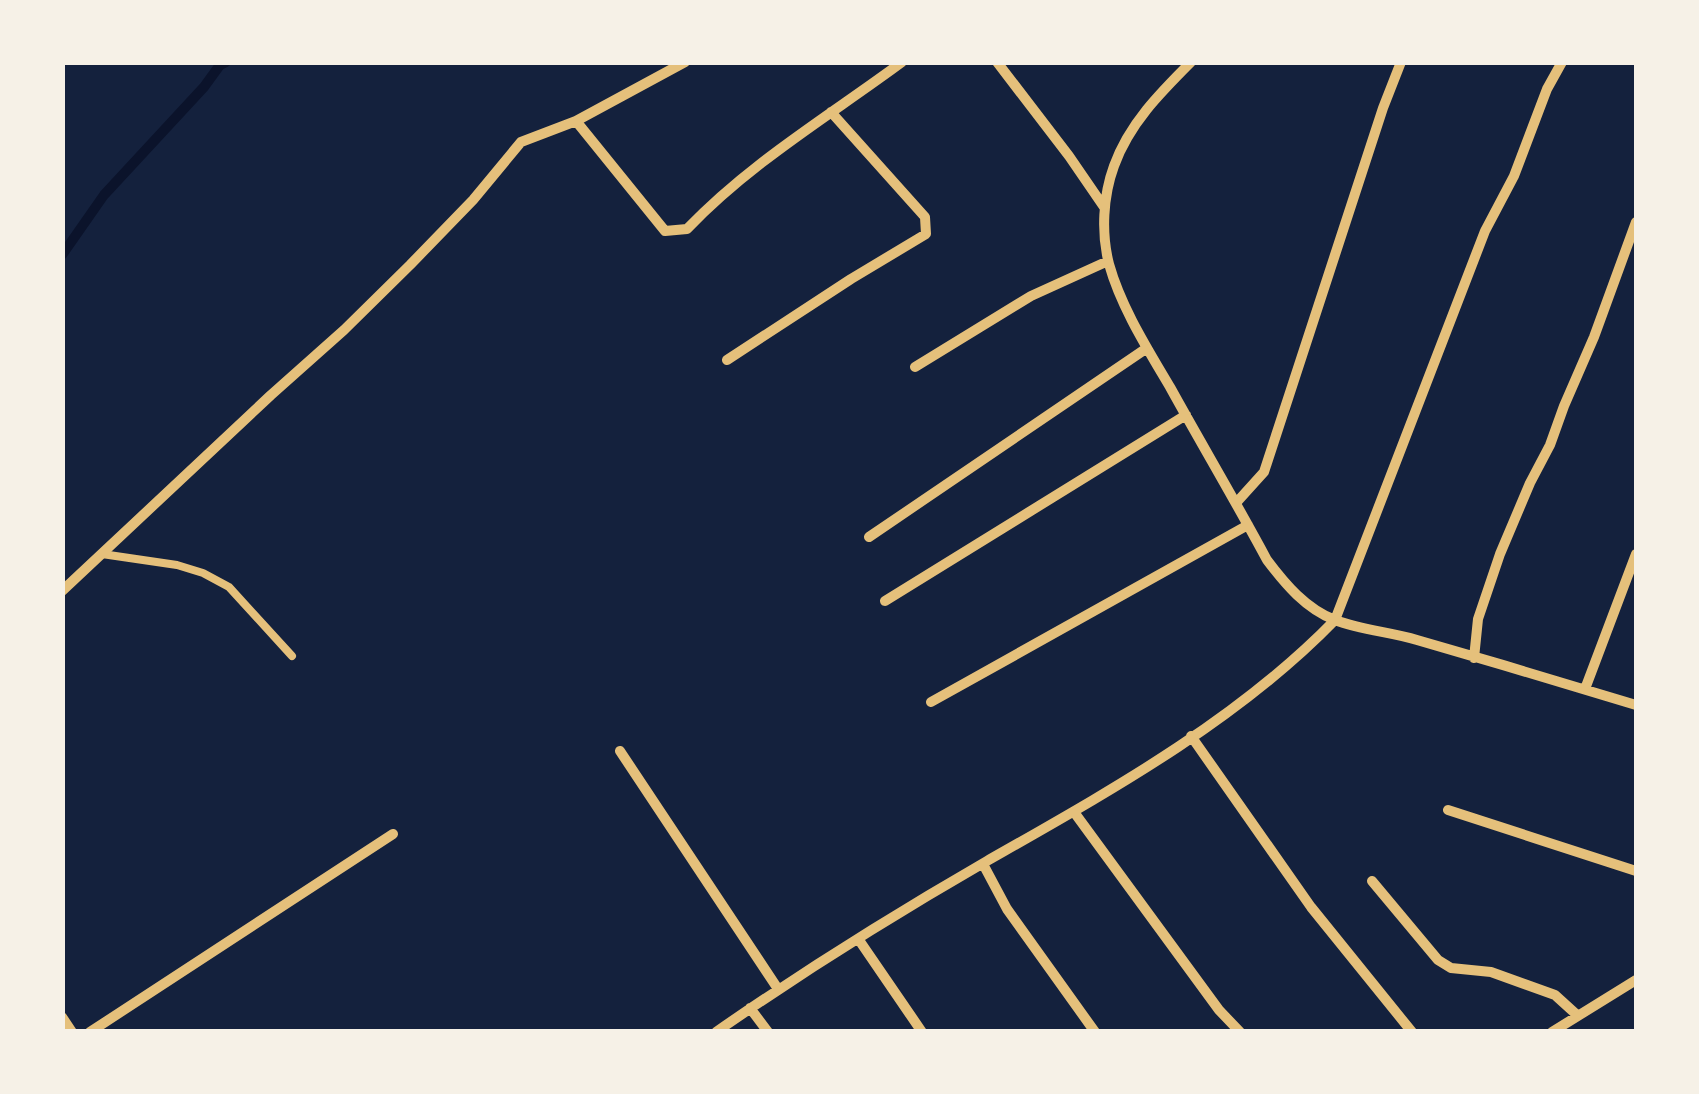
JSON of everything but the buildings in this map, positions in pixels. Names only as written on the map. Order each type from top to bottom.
[{"type":"street","points":[[62,591],[344,330],[472,200],[521,142],[576,121],[684,62]]},
{"type":"street","points":[[576,121],[665,230],[686,230],[717,198],[902,62]]},
{"type":"street","points":[[997,62],[1104,208]]},
{"type":"street","points":[[1191,62],[1139,119],[1113,168],[1104,208],[1108,261],[1148,348],[1267,560],[1282,581],[1313,608],[1335,620],[1418,640],[1636,706]]},
{"type":"street","points":[[1236,503],[1264,472],[1401,62]]},
{"type":"street","points":[[716,1032],[778,989],[1074,812],[1192,736],[1252,696],[1335,620],[1486,231],[1562,62]]},
{"type":"street","points":[[727,360],[926,234],[925,217],[831,112]]},
{"type":"street","points":[[1474,658],[1478,619],[1500,554],[1550,445],[1636,222]]},
{"type":"street","points":[[915,367],[1031,296],[1108,261]]},
{"type":"street","points":[[869,537],[1148,348]]},
{"type":"street","points":[[885,601],[1186,415]]},
{"type":"street","points":[[931,702],[1248,525]]},
{"type":"street","points":[[1585,690],[1636,554]]},
{"type":"street","points":[[1192,736],[1311,907],[1412,1032]]},
{"type":"street","points":[[620,750],[778,989]]},
{"type":"street","points":[[1448,810],[1636,871]]},
{"type":"street","points":[[1074,812],[1219,1010],[1240,1032]]},
{"type":"street","points":[[90,1032],[394,834]]},
{"type":"street","points":[[982,864],[1007,909],[1095,1032]]},
{"type":"street","points":[[1372,882],[1438,960],[1450,968],[1491,972],[1555,995],[1578,1016]]},
{"type":"street","points":[[859,940],[922,1032]]},
{"type":"street","points":[[1552,1032],[1636,980]]},
{"type":"street","points":[[750,1008],[768,1032]]},
{"type":"street","points":[[62,1017],[72,1032]]},
{"type":"lane","points":[[102,554],[204,573],[229,587],[292,656]]},
{"type":"waterway","points":[[62,255],[104,195],[226,62]]}]
